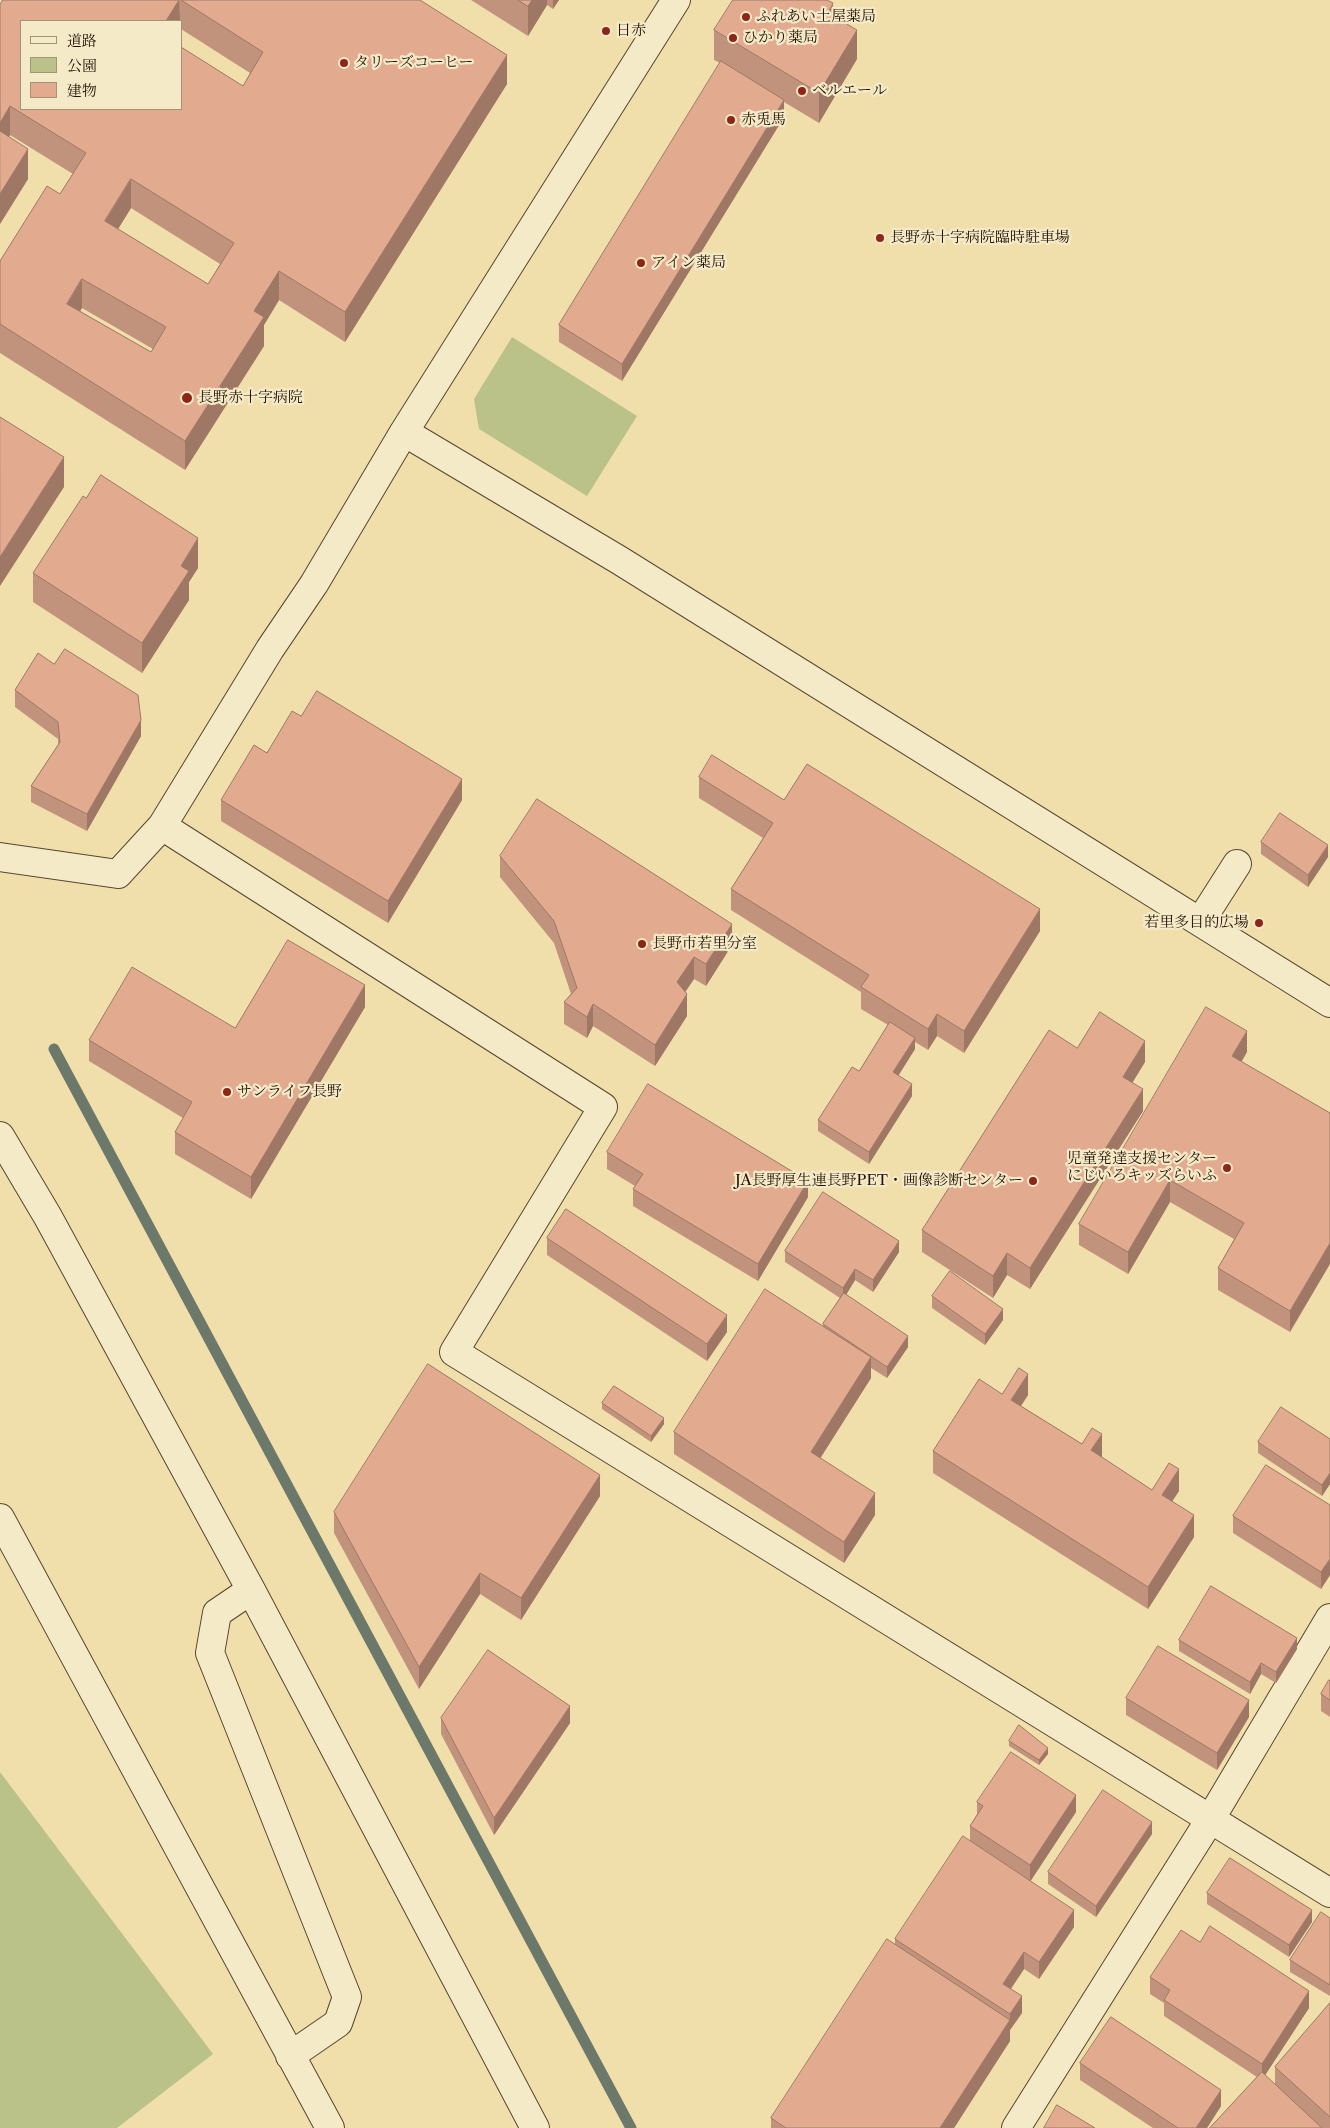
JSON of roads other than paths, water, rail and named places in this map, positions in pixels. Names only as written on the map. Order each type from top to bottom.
[{"type":"street","points":[[0,857],[118,874],[162,826],[270,649],[314,584],[404,432],[676,0]]},
{"type":"street","points":[[404,432],[619,560],[1330,1003]]},
{"type":"street","points":[[162,826],[603,1107],[454,1352],[1212,1818],[1330,1893]]},
{"type":"street","points":[[1200,922],[1237,864]]},
{"type":"street","points":[[0,1136],[48,1217],[251,1590],[535,2128]]},
{"type":"street","points":[[0,1518],[330,2128]]},
{"type":"street","points":[[251,1590],[216,1613],[210,1653],[347,1997],[338,2023],[290,2056]]},
{"type":"street","points":[[1016,2128],[1212,1818],[1330,1618]]},
{"type":"waterway","points":[[54,1049],[631,2128]]},
{"type":"place","name":"ふれあい土屋薬局","points":[[746,17]]},
{"type":"place","name":"日赤","points":[[606,31]]},
{"type":"place","name":"ひかり薬局","points":[[733,38]]},
{"type":"place","name":"タリーズコーヒー","points":[[344,63]]},
{"type":"place","name":"ベルエール","points":[[802,91]]},
{"type":"place","name":"赤兎馬","points":[[731,120]]},
{"type":"place","name":"長野赤十字病院臨時駐車場","points":[[880,238]]},
{"type":"place","name":"アイン薬局","points":[[641,263]]},
{"type":"place","name":"長野赤十字病院","points":[[187,398]]},
{"type":"place","name":"若里多目的広場","points":[[1259,923]]},
{"type":"place","name":"長野市若里分室","points":[[642,944]]},
{"type":"place","name":"サンライフ長野","points":[[227,1092]]},
{"type":"place","name":"児童発達支援センター にじいろキッズらいふ","points":[[1227,1168]]},
{"type":"place","name":"JA長野厚生連長野PET・画像診断センター","points":[[1033,1181]]}]
